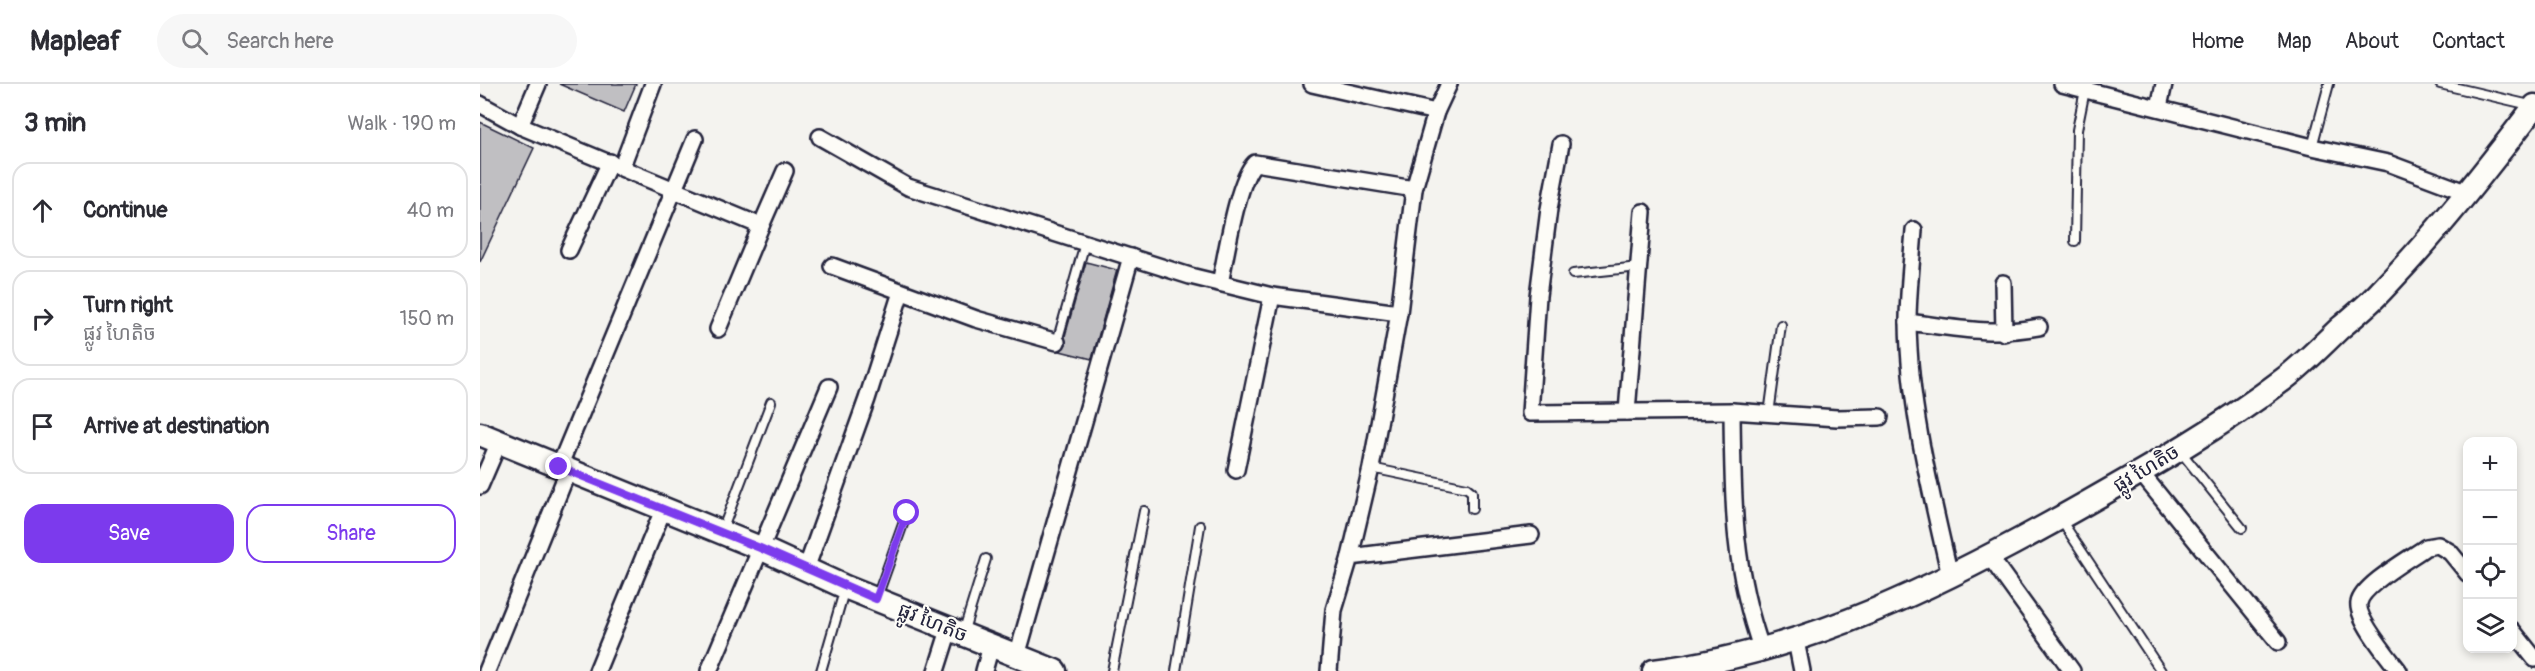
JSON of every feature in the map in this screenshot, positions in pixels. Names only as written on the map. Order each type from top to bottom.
[{"type":"street","points":[[520,126],[538,84]]},
{"type":"street","points":[[569,250],[616,164],[653,84]]},
{"type":"street","points":[[1312,84],[1436,112]]},
{"type":"street","points":[[1329,671],[1334,610],[1350,557],[1371,468],[1399,313],[1414,189],[1436,112],[1449,84]]},
{"type":"street","points":[[2062,84],[2312,147],[2388,163],[2468,193]]},
{"type":"street","points":[[2159,107],[2164,84]]},
{"type":"street","points":[[480,104],[520,126],[761,226]]},
{"type":"street","name":"ផ្លូវ ហៃតិច","points":[[1654,671],[1698,666],[1762,650],[1796,641],[1870,614],[1990,557],[2214,428],[2286,378],[2379,293],[2468,193],[2535,106]]},
{"type":"street","points":[[820,137],[908,187],[1131,257],[1272,296],[1399,313]]},
{"type":"street","points":[[487,671],[563,469],[673,189],[695,139]]},
{"type":"street","points":[[1561,144],[1549,209],[1538,296],[1530,413],[1732,411],[1880,417]]},
{"type":"street","points":[[1220,283],[1241,192],[1248,170],[1255,163],[1414,189]]},
{"type":"street","points":[[718,329],[785,171]]},
{"type":"street","points":[[1627,412],[1643,212]]},
{"type":"street","points":[[1914,230],[1908,322],[1918,424],[1950,576]]},
{"type":"street","points":[[1017,656],[1131,257]]},
{"type":"street","points":[[832,266],[976,319],[1057,342]]},
{"type":"street","points":[[2003,284],[2004,333]]},
{"type":"street","points":[[806,569],[867,399],[901,292]]},
{"type":"street","points":[[1236,470],[1272,296]]},
{"type":"street","points":[[1908,322],[2004,333],[2039,327]]},
{"type":"street","points":[[709,671],[829,387]]},
{"type":"street","points":[[1732,411],[1734,524],[1740,574],[1762,650]]},
{"type":"street","points":[[480,486],[490,438]]},
{"type":"street","name":"ផ្លូវ ហៃតិច","points":[[490,438],[760,548],[845,587],[1054,671]]},
{"type":"street","points":[[2141,472],[2278,642]]},
{"type":"street","points":[[597,671],[663,510]]},
{"type":"street","points":[[1350,557],[1531,535]]},
{"type":"street","points":[[2399,671],[2362,618],[2358,604],[2364,591],[2426,547],[2438,544],[2450,552],[2463,568]]},
{"type":"street","points":[[1990,557],[2072,671]]},
{"type":"street","points":[[936,671],[956,632]]},
{"type":"street","points":[[2523,636],[2535,659]]},
{"type":"street","points":[[1796,641],[1802,671]]},
{"type":"street","points":[[984,671],[991,646]]},
{"type":"lane","points":[[2312,147],[2329,84]]},
{"type":"lane","points":[[2440,84],[2535,106]]},
{"type":"lane","points":[[2075,241],[2077,130],[2085,90]]},
{"type":"lane","points":[[1057,342],[1085,243]]},
{"type":"lane","points":[[1573,274],[1639,267]]},
{"type":"lane","points":[[1769,414],[1781,325]]},
{"type":"lane","points":[[722,533],[771,402]]},
{"type":"lane","points":[[2178,449],[2242,528]]},
{"type":"lane","points":[[1371,468],[1467,488],[1472,492],[1472,509]]},
{"type":"lane","points":[[1112,671],[1144,511]]},
{"type":"lane","points":[[876,599],[907,513]]},
{"type":"lane","points":[[2060,518],[2161,671]]},
{"type":"lane","points":[[1176,671],[1200,526]]},
{"type":"lane","points":[[956,632],[986,559]]},
{"type":"lane","points":[[821,671],[845,587]]},
{"type":"building","points":[[559,84],[636,84],[624,112]]},
{"type":"building","points":[[480,122],[534,148],[480,262]]},
{"type":"building","points":[[1086,262],[1117,270],[1092,359],[1060,351],[1066,344],[1065,336]]},
{"type":"route","points":[[559,467],[760,548],[876,599],[907,513]]}]
